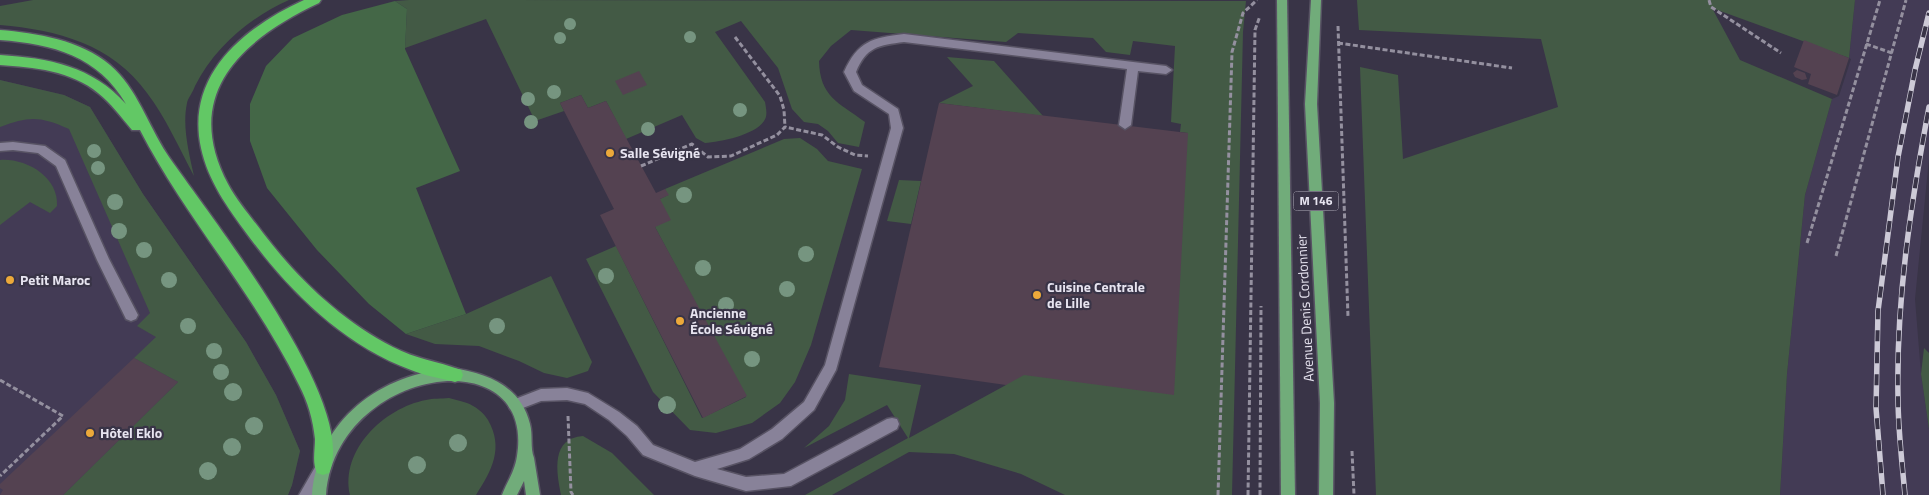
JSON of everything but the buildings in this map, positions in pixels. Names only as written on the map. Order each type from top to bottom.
[{"type":"highway","points":[[315,0],[273,20],[254,34],[228,59],[217,76],[205,108],[204,123],[206,145],[212,164],[219,182],[255,235],[283,270],[317,302],[379,347],[411,363],[455,375]]},
{"type":"highway","points":[[0,35],[18,36],[41,41],[89,58],[104,67],[117,79],[159,152],[272,320],[294,359],[320,416],[324,434],[323,467]]},
{"type":"highway","points":[[0,60],[51,68],[89,80],[108,95],[159,152]]},
{"type":"main road","name":"Avenue Denis Cordonnier","points":[[1282,0],[1288,495]]},
{"type":"main road","name":"Avenue Denis Cordonnier","points":[[1316,0],[1311,104],[1327,403],[1326,495]]},
{"type":"main road","points":[[319,495],[323,467],[335,441],[344,429],[376,399],[415,380],[442,375],[479,379],[490,383],[508,396],[524,425],[533,495]]},
{"type":"main road","points":[[509,495],[519,475],[526,448]]},
{"type":"street","points":[[695,469],[744,454],[777,434],[809,406],[831,366],[897,128],[894,112],[858,88],[850,72],[856,57],[875,42],[904,38],[1166,70]]},
{"type":"street","points":[[1124,125],[1133,66]]},
{"type":"street","points":[[0,146],[41,149],[61,163],[103,260],[131,315]]},
{"type":"street","points":[[514,405],[542,395],[567,394],[588,399],[614,416],[632,431],[648,450],[695,469],[746,484],[786,481],[892,424]]},
{"type":"street","points":[[306,495],[323,467]]},
{"type":"path","points":[[1218,495],[1232,52],[1243,13],[1257,0]]},
{"type":"path","points":[[1709,0],[1711,8],[1781,53]]},
{"type":"path","points":[[1806,243],[1880,0]]},
{"type":"path","points":[[1836,256],[1906,0]]},
{"type":"path","points":[[1248,495],[1255,30],[1262,11]]},
{"type":"path","points":[[1338,18],[1348,317]]},
{"type":"path","points":[[641,166],[692,144],[708,157],[732,156],[777,135],[784,128],[784,110],[780,96],[735,37]]},
{"type":"path","points":[[1315,40],[1512,68]]},
{"type":"path","points":[[1866,44],[1892,53]]},
{"type":"path","points":[[784,128],[822,135],[838,148],[855,155],[888,159]]},
{"type":"path","points":[[0,380],[63,416],[0,476]]},
{"type":"path","points":[[567,394],[573,495]]},
{"type":"path","points":[[1352,446],[1354,495]]},
{"type":"shaded area","points":[[1855,0],[1929,0],[1929,159],[1915,299],[1921,374],[1929,429],[1929,495],[1780,495],[1787,374],[1805,195],[1832,99],[1839,96],[1851,59],[1849,58]]},
{"type":"shaded area","points":[[0,80],[64,95],[90,107],[143,194],[246,342],[276,395],[300,451],[288,495],[0,495]]},
{"type":"green space","points":[[33,0],[289,0],[274,7],[234,35],[212,59],[195,86],[188,99],[185,121],[194,176],[154,103],[133,76],[117,62],[82,42],[42,31],[0,25],[0,6]]},
{"type":"green space","points":[[1357,0],[1855,0],[1849,58],[1712,8],[1740,60],[1832,99],[1805,195],[1787,374],[1780,495],[1376,495],[1360,67],[1398,75],[1403,159],[1558,107],[1541,39],[1359,30]]},
{"type":"green space","points":[[395,1],[1246,1],[1243,32],[1232,495],[1065,495],[1021,474],[954,454],[909,452],[832,495],[805,495],[908,438],[887,405],[804,448],[829,426],[845,400],[849,374],[921,385],[909,438],[1006,385],[1188,133],[1180,132],[1181,124],[1171,122],[1175,46],[1133,41],[1130,55],[1106,52],[1093,38],[1018,33],[1006,42],[851,30],[831,46],[819,61],[823,83],[832,98],[865,122],[859,147],[838,143],[828,131],[818,124],[804,122],[792,109],[778,68],[741,21],[715,32],[765,102],[766,117],[764,121],[753,130],[737,137],[705,143],[696,138],[682,115],[626,139],[606,101],[588,108],[581,95],[560,103],[564,111],[535,121],[486,19],[405,48],[407,9]]},
{"type":"green space","points":[[395,1],[407,9],[405,49],[460,171],[416,188],[466,314],[406,334],[369,304],[317,250],[267,188],[250,141],[250,104],[266,66],[293,38],[342,15]]},
{"type":"green space","points":[[947,57],[994,61],[1043,116],[939,103],[973,86]]},
{"type":"green space","points":[[0,80],[64,95],[90,107],[143,194],[246,342],[276,395],[300,451],[288,495],[63,495],[178,382],[134,358],[156,337],[137,326],[150,313],[69,129],[50,122],[34,119],[27,119],[0,127]]},
{"type":"green space","points":[[800,138],[817,149],[828,161],[862,169],[811,345],[795,382],[780,403],[752,423],[716,433],[690,430],[653,392],[586,259],[616,246],[702,418],[746,397],[655,227],[660,199],[668,195],[665,189],[784,139]]},
{"type":"green space","points":[[0,160],[20,162],[39,171],[53,186],[57,206],[50,213],[30,202],[0,225]]},
{"type":"green space","points":[[899,180],[921,181],[911,224],[887,221]]},
{"type":"green space","points":[[551,276],[592,362],[588,371],[567,378],[544,373],[479,346],[435,344],[406,334],[466,314]]},
{"type":"green space","points":[[1924,348],[1929,353],[1929,429],[1921,374]]},
{"type":"green space","points":[[449,398],[467,403],[482,412],[493,430],[495,440],[494,459],[487,477],[476,495],[350,495],[349,478],[352,462],[368,434],[395,412],[410,405],[429,399]]},
{"type":"green space","points":[[583,436],[612,453],[654,495],[561,495],[557,466],[558,457],[565,443],[573,438]]},
{"type":"railway","points":[[1883,495],[1876,408],[1878,311],[1898,157],[1915,70],[1929,13]]},
{"type":"railway","points":[[1905,495],[1898,409],[1899,324],[1906,251],[1929,107]]},
{"type":"place","name":"Salle Sévigné","points":[[610,153]]},
{"type":"place","name":"Petit Maroc","points":[[10,280]]},
{"type":"place","name":"Cuisine Centrale de Lille","points":[[1037,295]]},
{"type":"place","name":"Ancienne École Sévigné","points":[[680,321]]},
{"type":"place","name":"Hôtel Eklo","points":[[90,433]]}]
